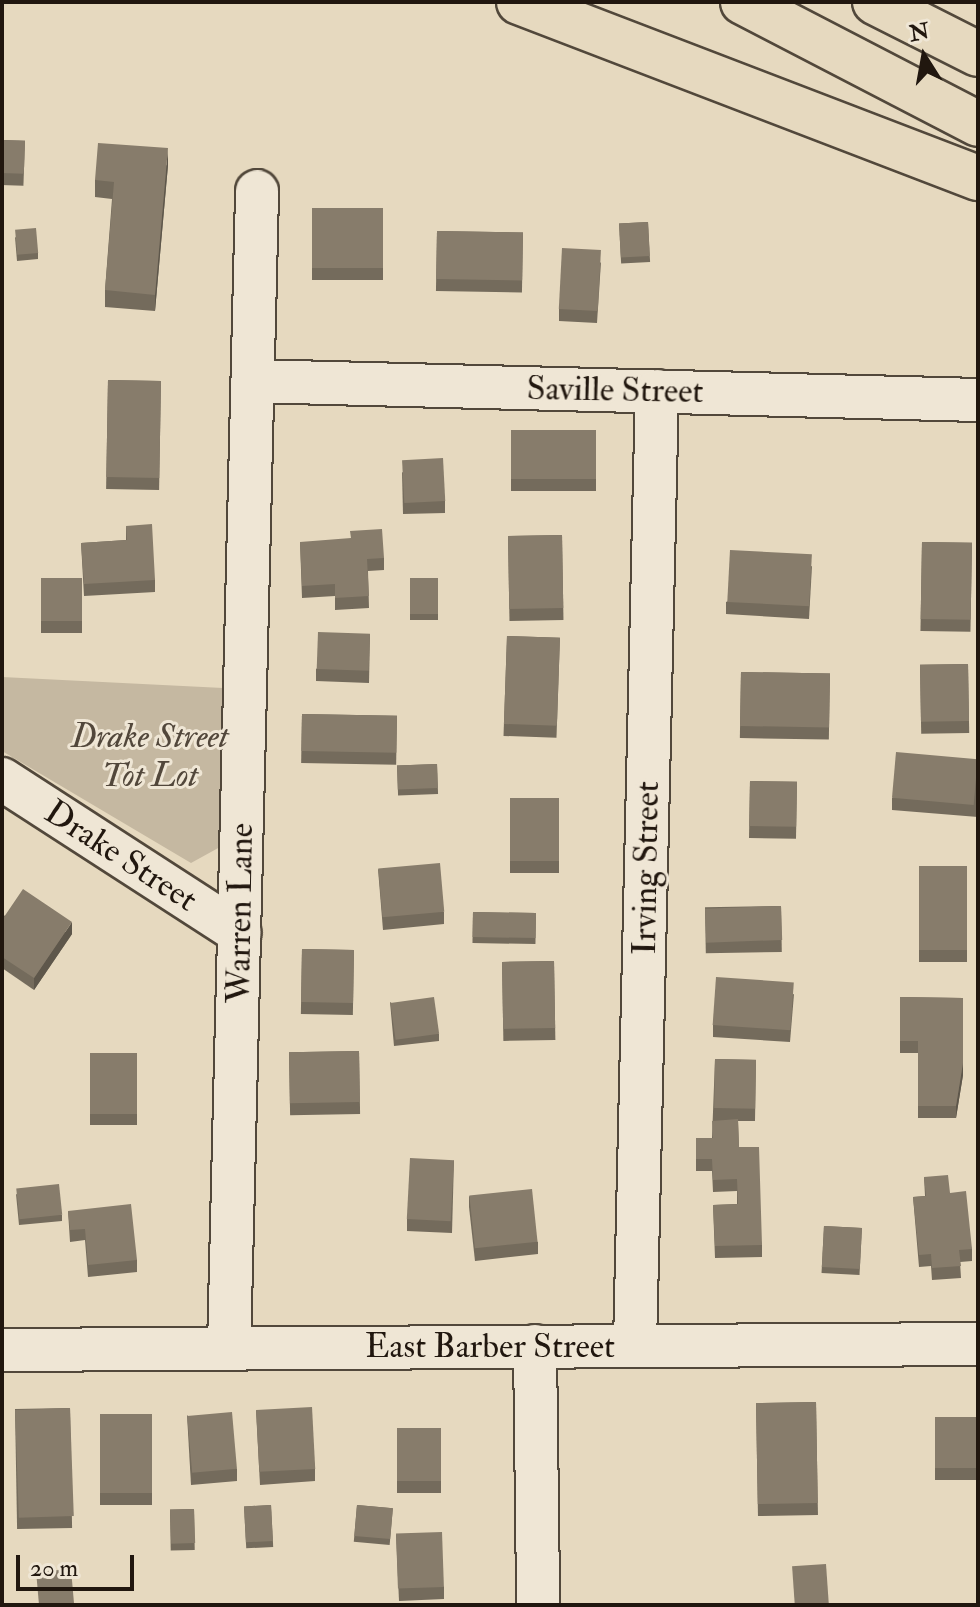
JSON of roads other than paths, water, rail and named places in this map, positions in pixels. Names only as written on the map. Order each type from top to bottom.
[{"type":"highway","points":[[519,2],[978,178]]},
{"type":"highway","points":[[743,2],[978,124]]},
{"type":"highway","points":[[875,2],[978,54]]},
{"type":"street","name":"Warren Lane","points":[[229,1348],[257,191]]},
{"type":"street","name":"Saville Street","points":[[253,381],[978,400]]},
{"type":"street","name":"Irving Street","points":[[635,1345],[657,391]]},
{"type":"street","name":"Drake Street","points":[[2,779],[240,933]]},
{"type":"street","name":"East Barber Street","points":[[2,1350],[978,1344]]},
{"type":"street","points":[[535,1346],[538,1605]]},
{"type":"park label","name":"Drake Street Tot Lot","points":[[150,756]]}]
